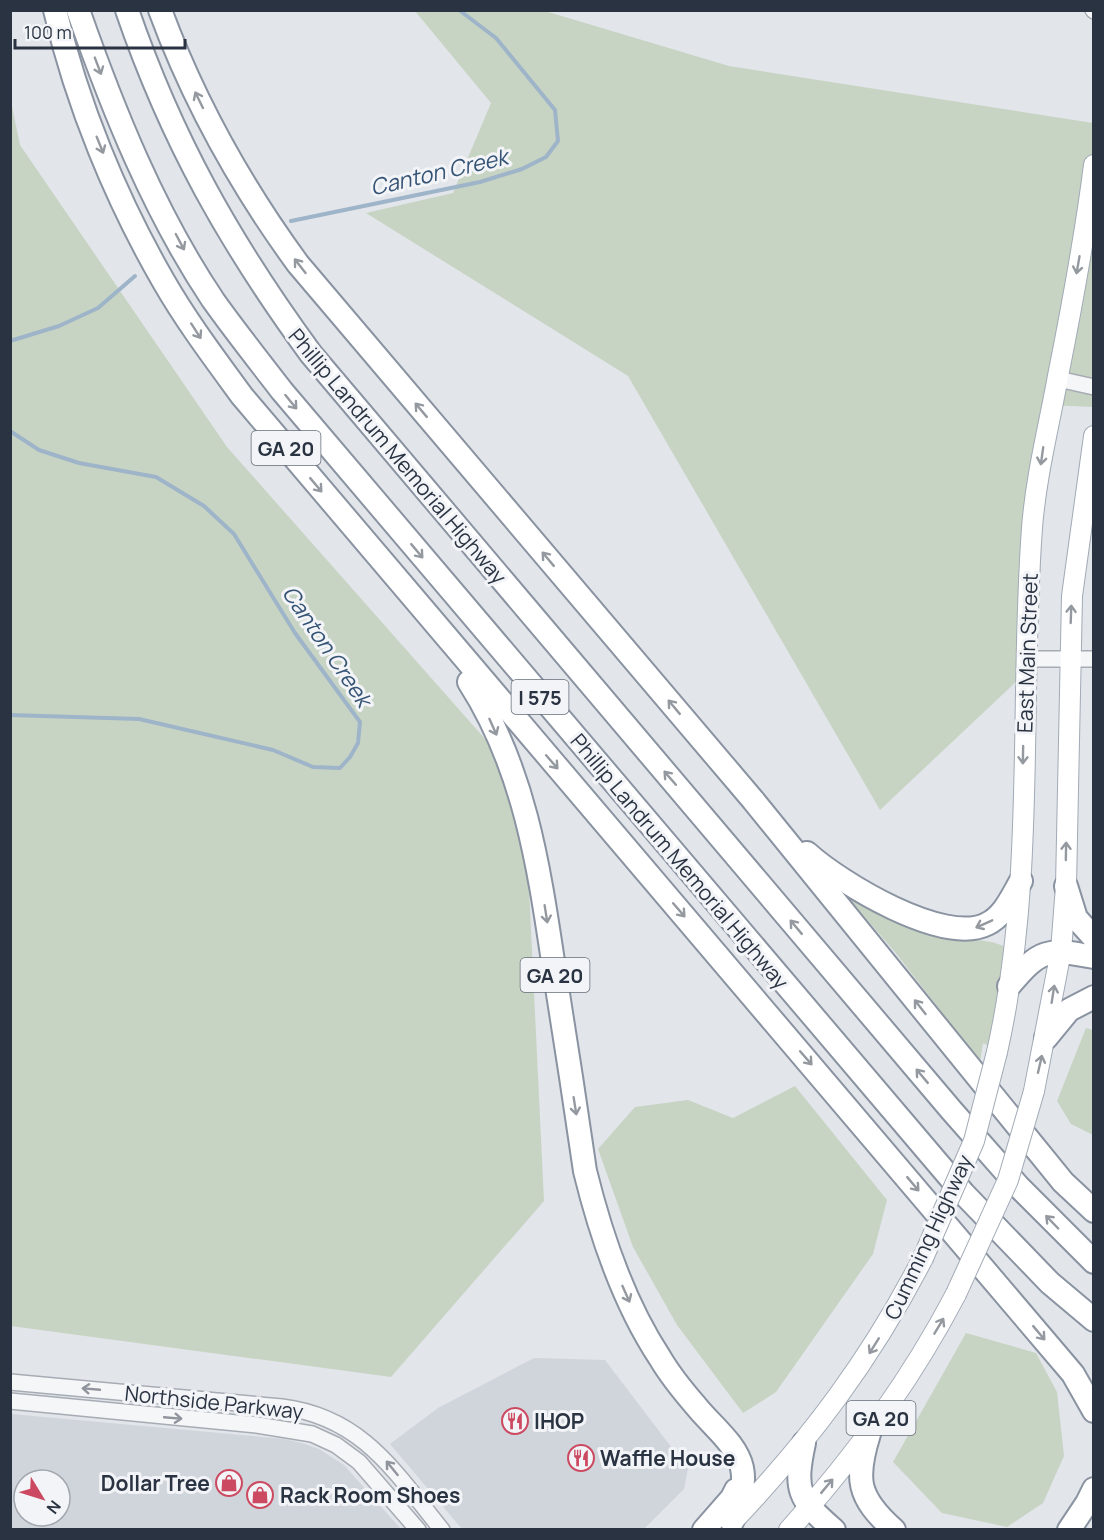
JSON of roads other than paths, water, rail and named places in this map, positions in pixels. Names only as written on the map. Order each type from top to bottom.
[{"type":"highway","name":"GA 20","points":[[55,10],[74,82],[117,189],[164,282],[242,396],[418,606],[484,707],[518,783],[541,882],[585,1171],[595,1211],[608,1250],[636,1318],[659,1358],[695,1405],[726,1440],[742,1467],[743,1486],[729,1526]]},
{"type":"highway","name":"Phillip Landrum Memorial Highway","points":[[78,10],[129,143],[182,247],[213,300],[282,392],[964,1194],[1043,1275],[1094,1320]]},
{"type":"highway","name":"Phillip Landrum Memorial Highway","points":[[127,10],[156,92],[207,196],[260,285],[311,354],[376,435],[952,1111],[1050,1220],[1094,1262]]},
{"type":"highway","points":[[160,10],[178,57],[216,135],[257,205],[298,264],[753,800],[948,1044],[1063,1182],[1094,1211]]},
{"type":"highway","points":[[418,606],[1073,1374],[1094,1411]]},
{"type":"highway","points":[[753,800],[829,870],[869,896],[930,921],[960,929],[971,929],[990,923],[1004,909],[1021,881]]},
{"type":"highway","points":[[1066,886],[1076,918],[1094,938]]},
{"type":"highway","points":[[1009,986],[1030,962],[1061,951],[1094,957]]},
{"type":"highway","name":"GA 20","points":[[1046,1038],[1069,1010],[1094,997]]},
{"type":"highway","points":[[695,1405],[698,1418],[733,1464],[737,1485],[732,1498],[704,1530]]},
{"type":"highway","points":[[869,1434],[861,1460],[861,1488],[874,1511],[894,1530]]},
{"type":"highway","points":[[804,1443],[799,1479],[809,1508],[834,1530]]},
{"type":"highway","points":[[1069,1530],[1083,1511],[1094,1489]]},
{"type":"main road","name":"East Main Street","points":[[974,1141],[997,1052],[1009,986],[1021,881],[1026,659],[1032,526],[1046,429],[1091,212],[1094,165]]},
{"type":"main road","name":"East Main Street","points":[[869,1434],[921,1357],[956,1294],[1008,1180],[1034,1090],[1046,1038],[1061,951],[1066,886],[1072,596],[1094,436]]},
{"type":"main road","name":"Cumming Highway","points":[[729,1526],[804,1443],[871,1352],[923,1258],[974,1141]]},
{"type":"main road","name":"GA 20","points":[[789,1530],[869,1434]]},
{"type":"street","points":[[1058,378],[1094,387]]},
{"type":"street","points":[[1026,659],[1070,657],[1094,659]]},
{"type":"street","name":"Northside Parkway","points":[[10,1382],[282,1407],[315,1413],[350,1430],[375,1449],[442,1530]]},
{"type":"street","name":"Northside Parkway","points":[[10,1401],[257,1425],[312,1434],[336,1445],[359,1462],[418,1530]]},
{"type":"waterway","name":"Canton Creek","points":[[291,221],[480,182],[522,169],[546,157],[558,141],[555,110],[496,38],[459,10]]},
{"type":"waterway","name":"Canton Creek","points":[[10,341],[59,326],[98,308],[135,276]]},
{"type":"waterway","name":"Canton Creek","points":[[10,431],[39,450],[79,463],[156,477],[204,506],[234,534],[295,633],[360,722],[358,743],[340,768],[313,767],[273,750],[139,719],[10,715]]},
{"type":"place","name":"IHOP","points":[[515,1421]]},
{"type":"place","name":"Waffle House","points":[[581,1458]]},
{"type":"place","name":"Dollar Tree","points":[[229,1483]]},
{"type":"place","name":"Rack Room Shoes","points":[[260,1495]]}]
